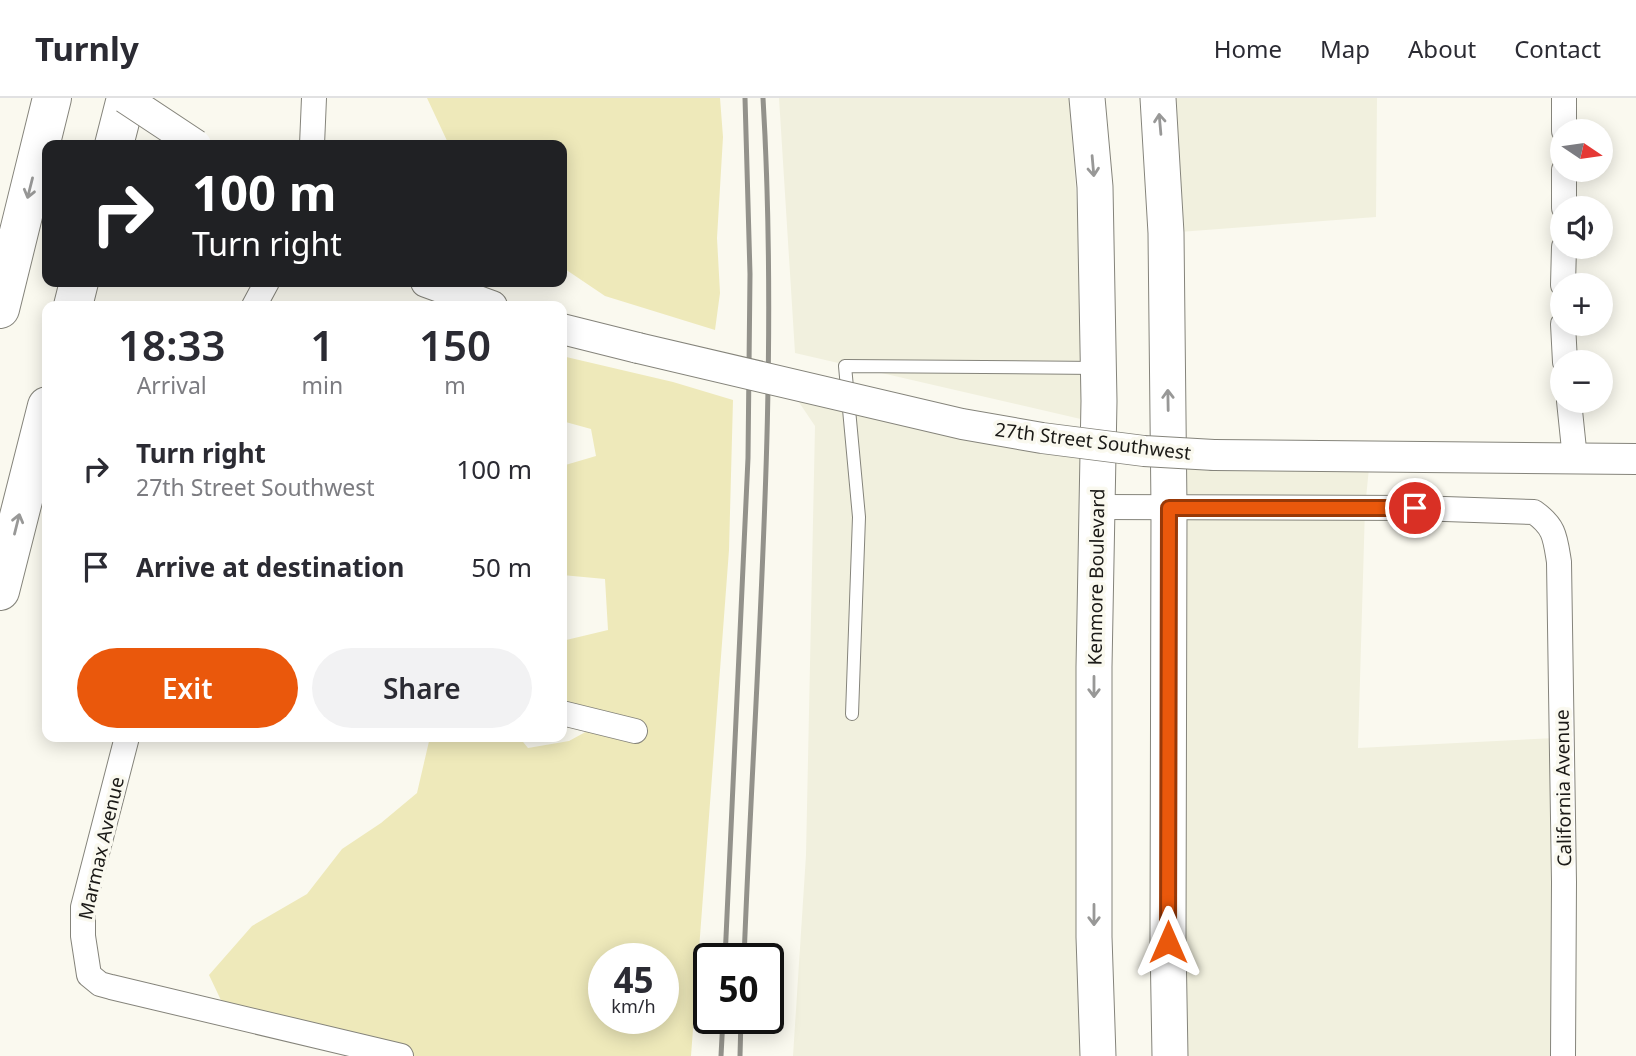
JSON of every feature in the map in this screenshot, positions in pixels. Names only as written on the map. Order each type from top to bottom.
[{"type":"highway","points":[[0,309],[52,98]]},
{"type":"highway","points":[[115,140],[125,98]]},
{"type":"highway","points":[[0,590],[42,426]]},
{"type":"main road","name":"Kenmore Boulevard","points":[[1087,98],[1095,187],[1098,368],[1094,937],[1098,1056]]},
{"type":"main road","points":[[1157,98],[1166,210],[1170,1056]]},
{"type":"street","points":[[125,98],[188,140]]},
{"type":"street","points":[[312,140],[314,98]]},
{"type":"street","points":[[1564,98],[1564,119]]},
{"type":"street","points":[[440,287],[478,301]]},
{"type":"street","name":"27th Street Southwest","points":[[567,330],[962,424],[1042,438],[1144,451],[1214,455],[1636,459]]},
{"type":"street","points":[[1570,413],[1575,459]]},
{"type":"street","points":[[1096,507],[1169,508]]},
{"type":"street","name":"California Avenue","points":[[1169,508],[1415,508],[1534,512],[1548,522],[1555,535],[1559,562],[1564,882],[1563,1056]]},
{"type":"street","points":[[567,714],[635,731]]},
{"type":"street","name":"Marmax Avenue","points":[[126,742],[83,907],[83,936],[89,975],[100,984],[111,987],[401,1056]]},
{"type":"lane","points":[[852,714],[859,517],[845,366],[1098,368]]},
{"type":"shaded area","points":[[427,98],[720,98],[723,137],[717,238],[720,293],[715,330],[605,296],[567,270],[567,140],[447,140]]},
{"type":"shaded area","points":[[779,98],[1069,98],[1085,314],[1085,420],[795,353]]},
{"type":"shaded area","points":[[1158,98],[1377,98],[1376,217],[1166,233]]},
{"type":"shaded area","points":[[567,357],[673,382],[733,400],[729,550],[699,943],[693,943],[691,1056],[361,1056],[228,1015],[209,975],[252,926],[307,894],[342,849],[381,823],[417,793],[429,742],[523,742],[528,748],[567,742],[602,723],[567,706],[567,640],[608,630],[605,579],[567,575],[567,465],[596,456],[591,429],[567,422]]},
{"type":"shaded area","points":[[786,383],[1098,446],[1098,1056],[793,1056],[806,855],[815,426]]},
{"type":"shaded area","points":[[1168,453],[1370,458],[1365,508],[1358,748],[1555,738],[1563,1056],[1170,1056]]},
{"type":"railway","points":[[726,943],[748,458],[750,274],[745,98]]},
{"type":"railway","points":[[745,943],[767,421],[768,206],[763,98]]},
{"type":"railway","points":[[721,1056],[722,1034]]},
{"type":"railway","points":[[740,1056],[741,1034]]},
{"type":"route","points":[[1168,942],[1169,508],[1415,508]]}]
